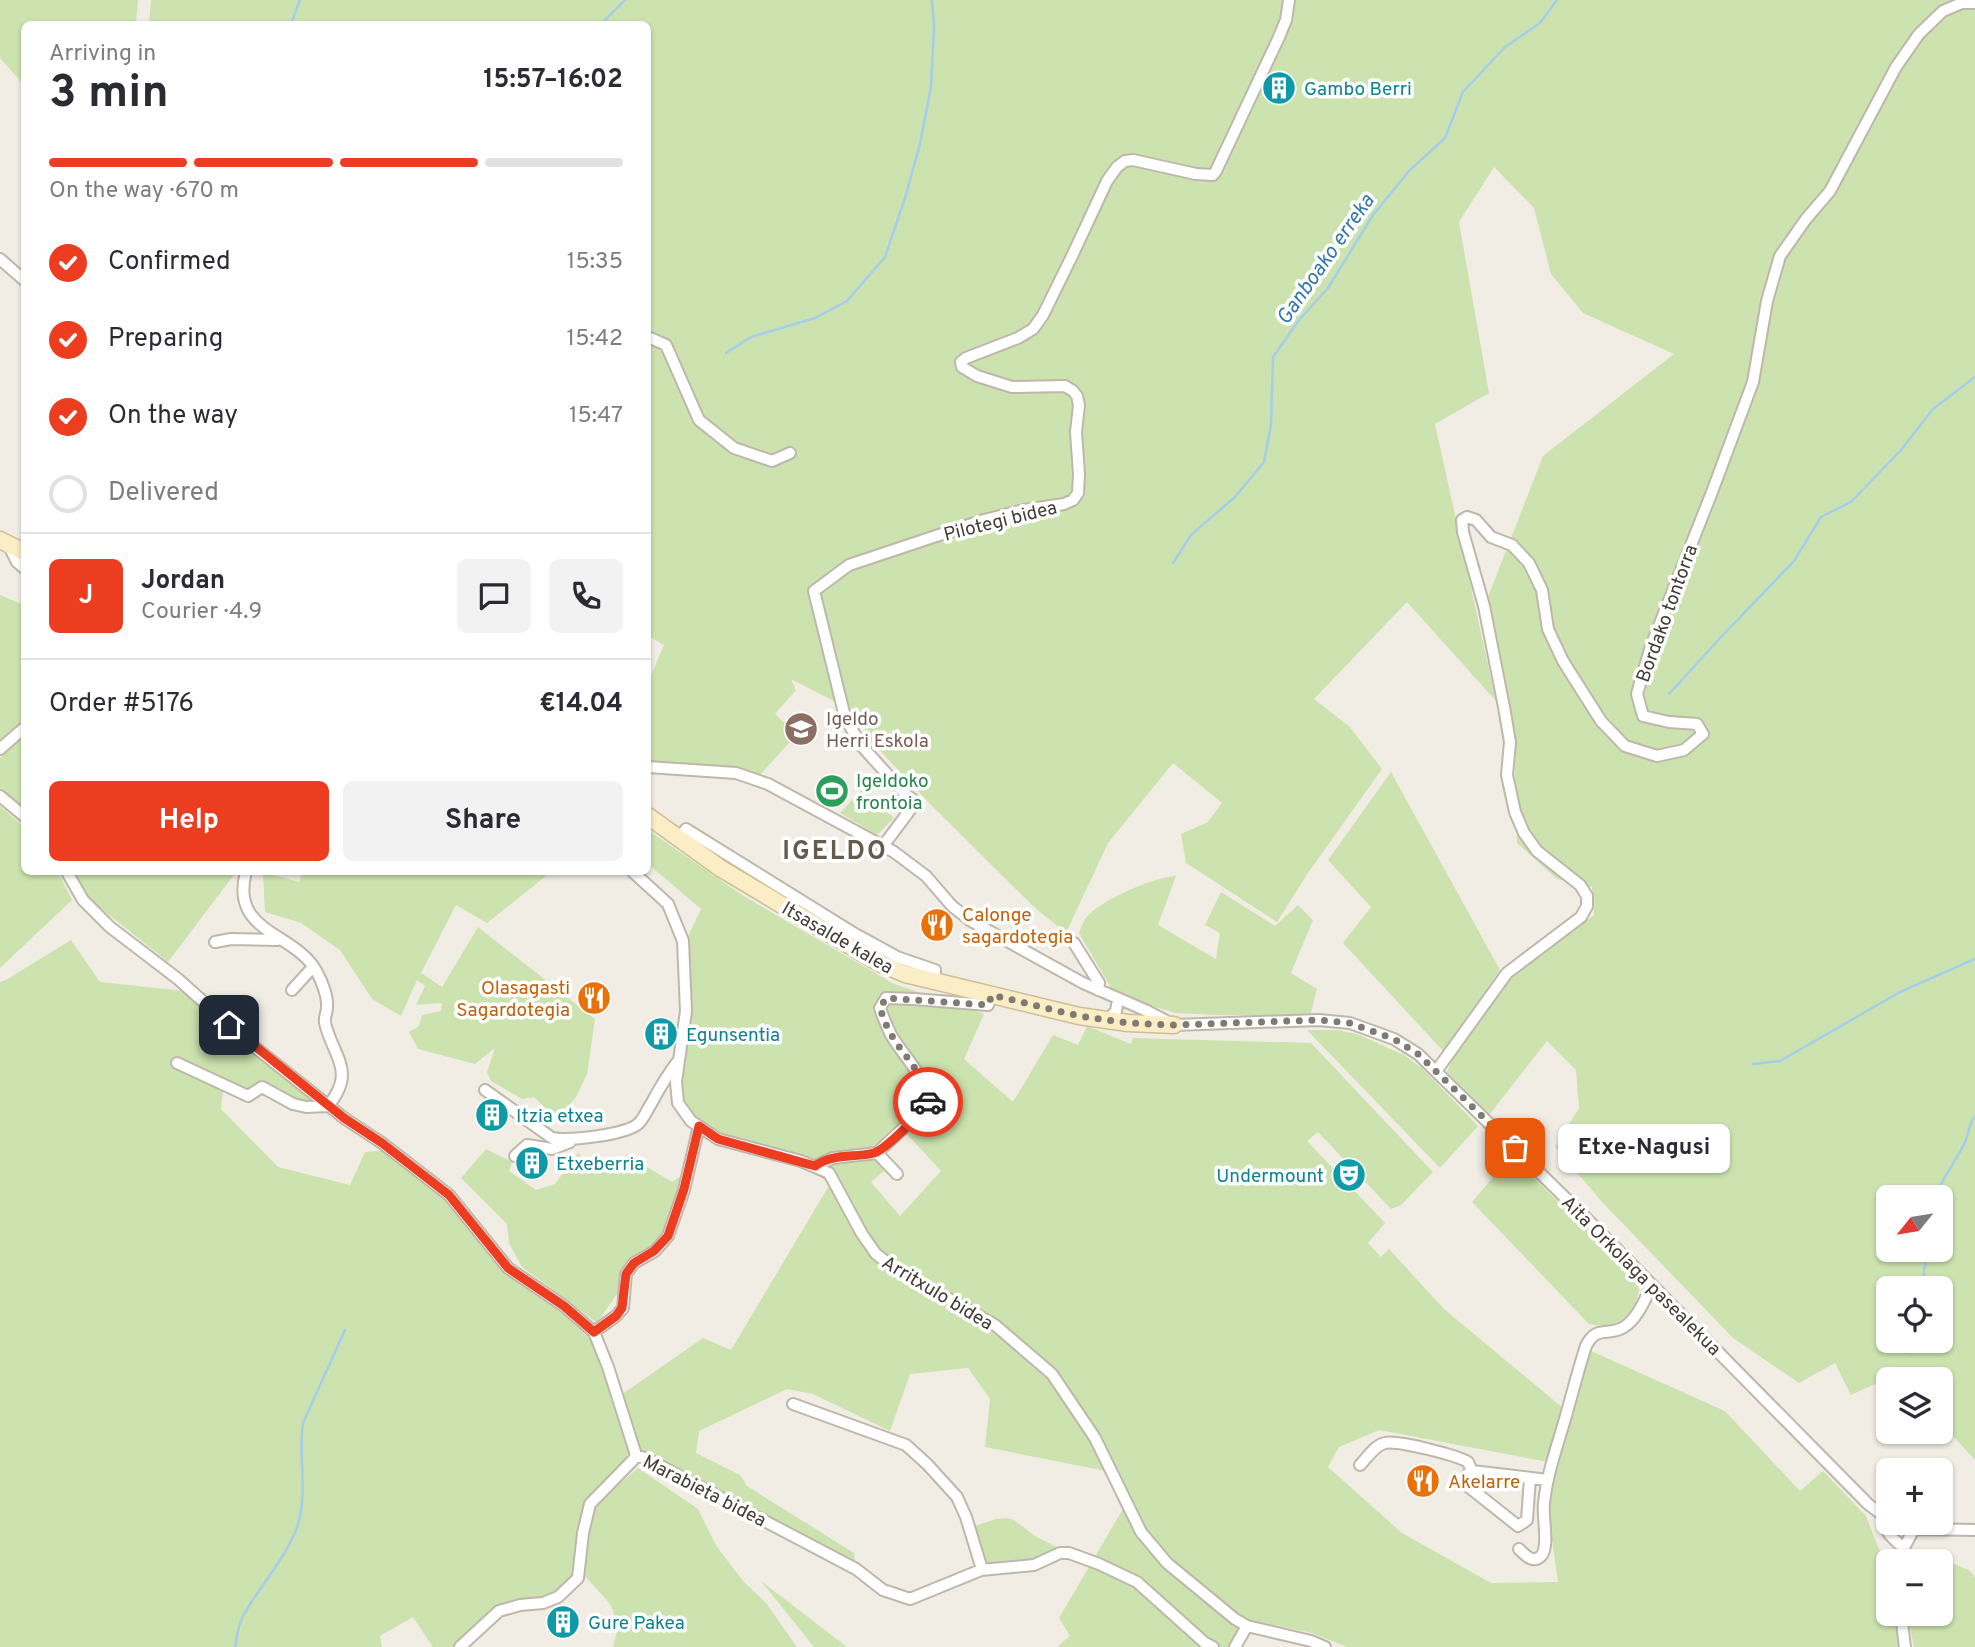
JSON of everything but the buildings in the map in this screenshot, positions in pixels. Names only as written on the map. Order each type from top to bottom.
[{"type":"street","name":"Pilotegi bidea","points":[[883,846],[916,802],[904,793],[860,744],[845,717],[814,591],[849,565],[984,520],[1065,504],[1073,500],[1078,493],[1076,432],[1079,405],[1073,391],[1065,386],[1012,387],[977,376],[962,366],[961,362],[1034,329],[1107,181],[1125,160],[1213,175],[1275,47],[1286,20],[1289,0]]},
{"type":"street","name":"Bordako tontorra","points":[[1437,1070],[1507,973],[1581,917],[1587,906],[1587,896],[1580,885],[1537,851],[1524,833],[1515,813],[1507,775],[1510,742],[1504,707],[1484,606],[1462,520],[1468,517],[1476,520],[1491,537],[1512,545],[1529,563],[1542,590],[1548,629],[1563,661],[1601,721],[1625,746],[1657,756],[1684,750],[1703,734],[1697,724],[1669,722],[1643,716],[1637,694],[1651,646],[1754,382],[1767,301],[1780,257],[1806,219],[1830,191],[1896,67],[1919,34],[1943,11],[1962,3],[1975,3]]},
{"type":"street","points":[[0,259],[21,277]]},
{"type":"street","points":[[651,338],[666,345],[699,420],[734,448],[772,461],[790,453]]},
{"type":"street","points":[[4,542],[21,550]]},
{"type":"street","points":[[4,542],[21,566]]},
{"type":"street","points":[[0,749],[21,731]]},
{"type":"street","name":"Aita Orkolaga pasealekua","points":[[651,767],[736,772],[789,794],[863,834],[926,876],[952,906],[971,921],[1098,990],[1174,1025],[1319,1020],[1350,1023],[1394,1039],[1437,1070],[1876,1510]]},
{"type":"street","points":[[0,796],[21,814]]},
{"type":"street","name":"Itsasalde kalea","points":[[651,818],[720,868],[878,962],[905,974],[1079,1016],[1149,1025],[1174,1025]]},
{"type":"street","name":"Marabieta bidea","points":[[69,875],[83,900],[110,927],[178,979],[246,1040],[328,1106],[382,1143],[449,1195],[508,1268],[564,1306],[594,1332],[636,1455],[856,1569],[883,1590],[910,1599],[981,1570],[1034,1565],[1060,1553],[1069,1553],[1137,1582],[1205,1643],[1213,1647]]},
{"type":"street","points":[[177,1063],[248,1097],[261,1087],[293,1104],[306,1107],[328,1106],[335,1098],[341,1083],[343,1071],[327,1034],[324,1015],[327,1008],[323,986],[303,955],[279,940],[253,918],[243,892],[246,875]]},
{"type":"street","points":[[636,875],[667,904],[683,941],[686,1011],[676,1082],[678,1103],[691,1121],[718,1139],[815,1166],[832,1158],[877,1153],[928,1105],[925,1085],[884,1020],[880,1008],[886,998],[988,1005],[992,995]]},
{"type":"street","points":[[215,942],[231,939],[279,940]]},
{"type":"street","points":[[1074,943],[1099,983],[1098,990]]},
{"type":"street","points":[[292,990],[313,967]]},
{"type":"street","points":[[1107,1021],[1116,1010],[1118,999]]},
{"type":"street","points":[[485,1090],[552,1138],[578,1139],[627,1130],[639,1123],[679,1060]]},
{"type":"street","points":[[594,1332],[616,1316],[622,1308],[626,1274],[634,1263],[654,1251],[668,1236],[684,1189],[699,1126]]},
{"type":"street","points":[[515,1156],[527,1145],[552,1149],[578,1139]]},
{"type":"street","points":[[877,1153],[897,1174]]},
{"type":"street","name":"Arritxulo bidea","points":[[815,1166],[829,1173],[876,1254],[896,1269],[995,1325],[1052,1374],[1096,1438],[1141,1532],[1167,1563],[1247,1626],[1311,1641],[1325,1647]]},
{"type":"street","points":[[1519,1549],[1533,1560],[1544,1553],[1543,1506],[1548,1479],[1582,1357],[1590,1338],[1596,1333],[1620,1330],[1627,1325],[1652,1285]]},
{"type":"street","points":[[793,1404],[906,1445],[957,1497],[971,1530],[981,1570]]},
{"type":"street","points":[[1360,1465],[1377,1447],[1388,1442],[1454,1455],[1468,1462],[1472,1471]]},
{"type":"street","points":[[460,1647],[499,1611],[520,1605],[543,1603],[558,1597],[578,1578],[583,1533],[590,1504],[636,1455]]},
{"type":"street","points":[[1530,1478],[1527,1520],[1518,1526],[1465,1484],[1466,1475],[1472,1471],[1548,1479]]},
{"type":"street","points":[[1953,1530],[1975,1530]]},
{"type":"street","points":[[1889,1535],[1893,1549]]},
{"type":"street","points":[[1891,1538],[1904,1548],[1911,1535]]},
{"type":"street","points":[[1235,1647],[1247,1626]]},
{"type":"street","points":[[1902,1626],[1905,1647]]},
{"type":"green space","points":[[0,0],[138,0],[136,21],[21,21],[21,82],[0,58]]},
{"type":"green space","points":[[151,0],[1975,0],[1975,1460],[1953,1436],[1953,1367],[1876,1367],[1876,1384],[1851,1395],[1835,1363],[1799,1383],[1733,1338],[1603,1203],[1555,1147],[1579,1108],[1576,1070],[1547,1041],[1489,1115],[1447,1072],[1456,1050],[1509,979],[1594,915],[1592,887],[1557,879],[1517,843],[1514,742],[1486,602],[1543,456],[1674,354],[1583,313],[1551,274],[1534,208],[1494,167],[1459,222],[1489,393],[1435,424],[1496,701],[1407,602],[1314,699],[1350,727],[1382,769],[1308,873],[1277,922],[1186,863],[1181,834],[1208,822],[1222,803],[1173,763],[1108,843],[1066,933],[1034,907],[930,804],[872,742],[855,712],[791,679],[796,690],[775,714],[797,734],[760,775],[727,766],[676,766],[651,762],[651,676],[664,645],[651,638],[651,21],[149,21]]},
{"type":"green space","points":[[0,595],[21,604],[21,722],[0,740]]},
{"type":"green space","points":[[21,740],[21,808],[0,788],[0,758]]},
{"type":"green space","points":[[1391,772],[1500,970],[1444,1052],[1343,943],[1371,907],[1328,860]]},
{"type":"green space","points":[[862,789],[894,818],[877,835],[840,813]]},
{"type":"green space","points":[[0,806],[21,824],[21,875],[60,875],[72,900],[0,968]]},
{"type":"green space","points":[[651,832],[742,895],[894,984],[984,1014],[964,1059],[1013,1102],[1053,1035],[1078,1045],[1087,1026],[1131,1044],[1133,1038],[1311,1043],[1433,1172],[1401,1205],[1391,1209],[1318,1132],[1307,1141],[1385,1223],[1368,1243],[1381,1257],[1389,1249],[1444,1309],[1563,1408],[1548,1462],[1379,1430],[1339,1447],[1328,1467],[1402,1533],[1491,1583],[1558,1582],[1547,1505],[1591,1351],[1725,1411],[1800,1491],[1823,1471],[1866,1516],[1879,1549],[1876,1549],[1876,1626],[1896,1626],[1900,1647],[1347,1647],[1312,1633],[1244,1619],[1229,1647],[1057,1647],[1070,1636],[1059,1618],[1130,1497],[1116,1473],[985,1447],[990,1399],[968,1368],[910,1374],[890,1431],[813,1394],[787,1389],[699,1431],[696,1453],[740,1475],[747,1486],[854,1553],[855,1564],[640,1451],[621,1395],[703,1338],[731,1350],[830,1184],[786,1152],[720,1135],[695,1118],[684,1101],[683,1081],[691,1007],[687,939],[701,909],[651,867]],"holes":[[[905,1132],[941,1171],[900,1216],[871,1182],[884,1171],[874,1158]]]},
{"type":"green space","points":[[75,875],[234,875],[168,962],[88,898]]},
{"type":"green space","points":[[263,875],[299,882],[301,875],[547,875],[487,923],[456,905],[421,973],[442,987],[478,927],[595,1019],[587,1074],[576,1097],[557,1119],[534,1097],[522,1099],[491,1081],[487,1072],[495,1048],[475,1064],[418,1049],[409,1032],[419,1026],[422,1015],[441,1011],[442,1003],[416,1005],[425,986],[417,980],[401,1016],[372,999],[340,950],[301,923],[265,912]]},
{"type":"green space","points":[[1176,876],[1158,925],[1216,959],[1220,933],[1205,925],[1221,892],[1275,926],[1298,905],[1313,920],[1291,973],[1317,989],[1310,1016],[1176,1013],[1151,1006],[1111,988],[1079,933],[1085,920],[1103,904],[1128,891],[1155,880]]},
{"type":"green space","points":[[71,940],[100,982],[185,991],[318,1102],[293,1100],[260,1082],[247,1091],[223,1090],[221,1109],[278,1167],[350,1185],[365,1152],[389,1150],[448,1196],[507,1269],[590,1334],[629,1452],[623,1464],[586,1501],[577,1533],[575,1569],[570,1579],[554,1594],[503,1605],[486,1614],[452,1647],[433,1647],[413,1617],[380,1636],[382,1647],[0,1647],[0,982]]},
{"type":"green space","points":[[1307,1030],[1337,1030],[1357,1034],[1404,1055],[1422,1068],[1478,1126],[1440,1168]]},
{"type":"green space","points":[[486,1149],[512,1162],[509,1171],[536,1190],[555,1184],[578,1153],[598,1173],[627,1155],[672,1182],[684,1174],[667,1230],[655,1247],[623,1267],[621,1288],[597,1323],[522,1267],[509,1243],[507,1224],[461,1178]]},
{"type":"green space","points":[[1511,1156],[1639,1280],[1636,1301],[1632,1309],[1619,1321],[1589,1324],[1472,1202]]},
{"type":"green space","points":[[638,1468],[698,1509],[717,1547],[743,1581],[766,1603],[797,1647],[613,1647],[618,1627],[611,1605],[585,1576],[587,1534],[596,1504]]},
{"type":"green space","points":[[1007,1518],[1061,1549],[1031,1562],[985,1565],[974,1526]]},
{"type":"green space","points":[[1953,1563],[1969,1570],[1975,1577],[1975,1647],[1914,1647],[1910,1626],[1953,1626]]},
{"type":"green space","points":[[761,1581],[847,1647],[814,1647]]},
{"type":"waterway","points":[[292,21],[300,0]]},
{"type":"waterway","points":[[604,21],[625,0]]},
{"type":"waterway","points":[[726,353],[751,337],[815,318],[847,301],[885,257],[920,144],[931,87],[934,28],[932,0]]},
{"type":"waterway","name":"Ganboako erreka","points":[[1173,563],[1191,535],[1235,497],[1264,462],[1271,425],[1273,357],[1299,320],[1328,288],[1373,215],[1409,171],[1445,138],[1463,92],[1505,47],[1540,23],[1557,0]]},
{"type":"waterway","points":[[1669,694],[1794,561],[1821,517],[1851,502],[1901,450],[1933,409],[1975,377]]},
{"type":"waterway","points":[[1753,1064],[1780,1061],[1900,992],[1975,959]]},
{"type":"waterway","points":[[1941,1185],[1967,1138],[1975,1116]]},
{"type":"waterway","points":[[1924,1276],[1926,1262]]},
{"type":"waterway","points":[[235,1647],[243,1616],[280,1560],[298,1524],[303,1487],[303,1423],[345,1330]]},
{"type":"way so far","points":[[928,1102],[925,1085],[884,1020],[880,1008],[886,998],[988,1005],[992,995],[1079,1016],[1149,1025],[1319,1020],[1350,1023],[1394,1039],[1418,1054],[1515,1148]]},
{"type":"place","name":"Gambo Berri","points":[[1279,88]]},
{"type":"place","name":"Igeldo Herri Eskola","points":[[801,729]]},
{"type":"place","name":"Igeldoko frontoia","points":[[832,791]]},
{"type":"place","name":"Calonge sagardotegia","points":[[937,925]]},
{"type":"place","name":"Olasagasti Sagardotegia","points":[[594,998]]},
{"type":"place","name":"Egunsentia","points":[[661,1034]]},
{"type":"place","name":"Itzia etxea","points":[[492,1115]]},
{"type":"place","name":"Etxe-Nagusi","points":[[1515,1148]]},
{"type":"place","name":"Etxeberria","points":[[532,1163]]},
{"type":"place","name":"Undermount","points":[[1349,1175]]},
{"type":"place","name":"Akelarre","points":[[1423,1481]]},
{"type":"place","name":"Gure Pakea","points":[[563,1622]]},
{"type":"district","name":"IGELDO","points":[[835,850]]},
{"type":"route","points":[[229,1025],[328,1106],[382,1143],[449,1195],[508,1268],[564,1306],[594,1332],[616,1316],[622,1308],[626,1274],[634,1263],[654,1251],[668,1236],[684,1189],[699,1126],[718,1139],[815,1166],[832,1158],[877,1153],[928,1105],[928,1102]]}]
